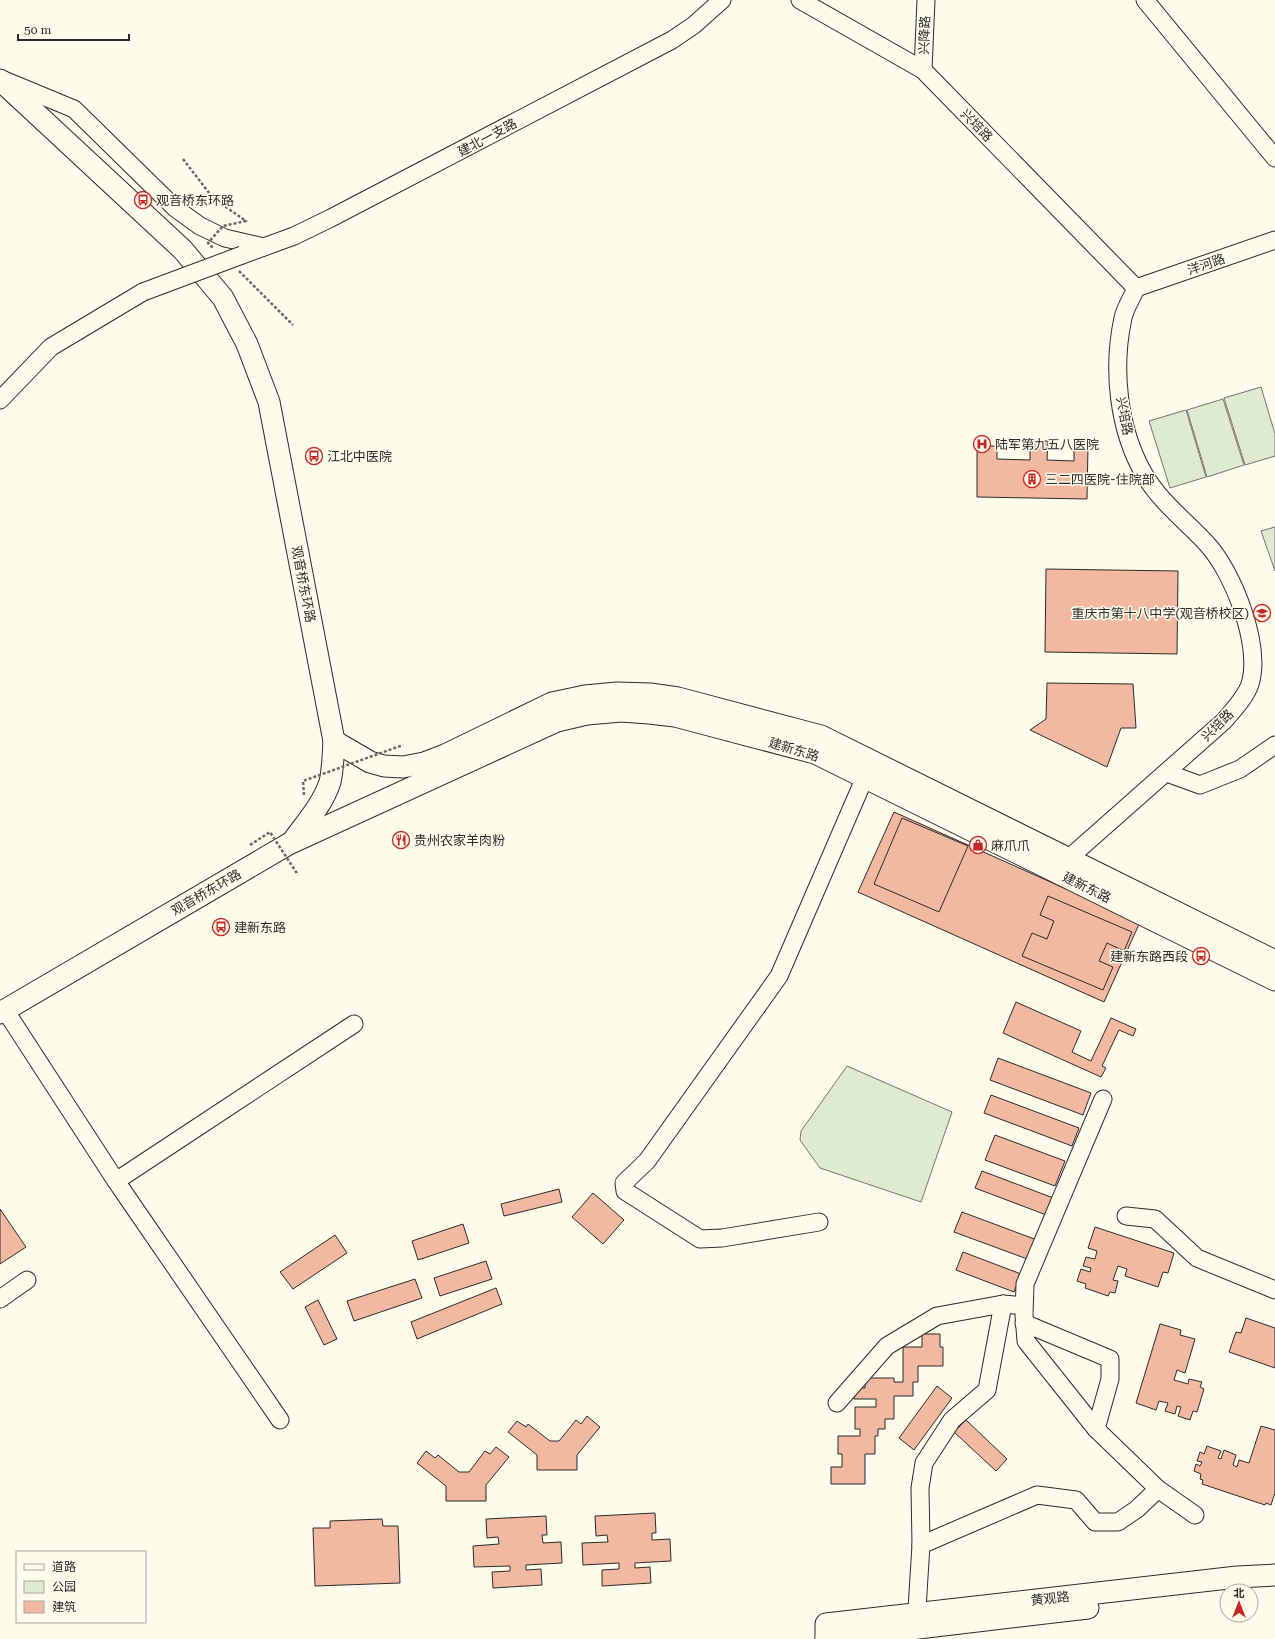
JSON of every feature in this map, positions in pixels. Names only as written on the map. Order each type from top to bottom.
[{"type":"main road","name":"观音桥东环路","points":[[0,80],[183,250],[223,298],[247,344],[269,402],[334,742],[333,761],[329,783],[316,810],[292,842],[3,1011]]},
{"type":"main road","name":"建新东路","points":[[334,742],[370,762],[384,766],[403,767],[424,763],[445,755],[552,703],[585,696],[617,694],[650,694],[678,698],[821,736],[1062,864],[1275,980]]},
{"type":"main road","name":"建新东路","points":[[292,842],[557,721],[587,714],[621,711],[675,716],[815,753],[865,777],[1062,864],[1275,961]]},
{"type":"main road","name":"黄观路","points":[[916,1627],[1237,1577],[1275,1575]]},
{"type":"main road","points":[[1259,1590],[1275,1589]]},
{"type":"main road","name":"黄观路","points":[[826,1634],[916,1627],[1219,1593]]},
{"type":"street","name":"建北一支路","points":[[0,400],[52,347],[143,292],[240,263],[264,247],[294,236],[331,218],[672,40],[694,25],[722,0]]},
{"type":"street","name":"兴培路","points":[[800,0],[923,70],[1136,288],[1123,317],[1118,346],[1118,378],[1121,406],[1131,447],[1144,475],[1163,500],[1208,544],[1223,564],[1233,586],[1252,644],[1254,665],[1250,685],[1238,704],[1224,721],[1167,773],[1062,864]]},
{"type":"street","name":"兴降路","points":[[923,70],[926,0]]},
{"type":"street","points":[[1145,0],[1275,158]]},
{"type":"street","points":[[0,80],[74,109],[175,208],[200,226],[225,238],[264,247]]},
{"type":"street","name":"洋河路","points":[[1136,288],[1275,240]]},
{"type":"street","points":[[1167,773],[1200,785],[1240,769],[1275,744]]},
{"type":"street","points":[[819,1222],[722,1238],[700,1239],[625,1191],[624,1183],[647,1161],[779,976],[865,777]]},
{"type":"street","points":[[3,1011],[116,1181],[280,1420]]},
{"type":"street","points":[[116,1181],[354,1024]]},
{"type":"street","points":[[1103,1099],[1025,1284],[1024,1323],[1026,1341],[1096,1429],[1158,1489],[1195,1515]]},
{"type":"street","points":[[1126,1216],[1155,1219],[1197,1258],[1275,1290]]},
{"type":"street","points":[[0,1299],[27,1280]]},
{"type":"street","points":[[837,1403],[888,1346],[937,1316],[1003,1304],[1024,1305]]},
{"type":"street","points":[[916,1627],[922,1545],[920,1488],[924,1463],[952,1420],[987,1390],[1003,1304]]},
{"type":"street","points":[[1024,1323],[1110,1359],[1110,1378],[1096,1429]]},
{"type":"street","points":[[922,1545],[1037,1495],[1076,1500],[1095,1522],[1118,1522],[1137,1509],[1158,1489]]},
{"type":"path","points":[[182,159],[213,198],[246,221],[223,226],[208,243],[218,252]]},
{"type":"path","points":[[240,263],[292,325]]},
{"type":"path","points":[[304,795],[303,781],[403,745]]},
{"type":"path","points":[[250,845],[270,832],[298,875]]},
{"type":"green space","points":[[1261,387],[1275,434],[1275,456],[1245,465],[1224,398]]},
{"type":"green space","points":[[1223,399],[1244,465],[1207,477],[1187,410]]},
{"type":"green space","points":[[1186,410],[1206,477],[1170,488],[1149,421]]},
{"type":"green space","points":[[1275,527],[1275,571],[1261,531]]},
{"type":"green space","points":[[847,1066],[952,1112],[921,1202],[820,1168],[800,1140],[801,1131]]},
{"type":"building","name":"三二四医院-住院部","points":[[1030,441],[1048,441],[1047,460],[1074,461],[1074,445],[1088,445],[1087,499],[977,497],[977,446],[997,446],[997,459],[1030,460]]},
{"type":"building","points":[[1046,569],[1178,571],[1177,654],[1045,652]]},
{"type":"building","points":[[1047,683],[1133,684],[1136,728],[1121,728],[1107,767],[1030,730],[1046,719]]},
{"type":"building","points":[[894,812],[1140,922],[1104,1002],[858,892]]},
{"type":"building","points":[[902,818],[968,846],[939,912],[874,884]]},
{"type":"building","points":[[1048,896],[1132,932],[1124,951],[1107,943],[1099,961],[1113,967],[1103,990],[1022,956],[1032,933],[1047,939],[1054,921],[1040,915]]},
{"type":"building","points":[[1016,1002],[1081,1031],[1072,1052],[1091,1061],[1111,1018],[1136,1029],[1133,1036],[1119,1030],[1102,1066],[1106,1068],[1101,1077],[1003,1033]]},
{"type":"building","points":[[998,1058],[1091,1093],[1083,1115],[990,1080]]},
{"type":"building","points":[[991,1095],[1079,1128],[1072,1146],[984,1113]]},
{"type":"building","points":[[995,1135],[1065,1161],[1055,1186],[985,1160]]},
{"type":"building","points":[[982,1171],[1056,1199],[1049,1216],[975,1188]]},
{"type":"building","points":[[559,1189],[562,1202],[504,1216],[501,1204]]},
{"type":"building","points":[[593,1193],[624,1220],[603,1244],[572,1217]]},
{"type":"building","points":[[0,1209],[26,1247],[0,1264]]},
{"type":"building","points":[[962,1212],[1037,1240],[1030,1260],[954,1232]]},
{"type":"building","points":[[463,1224],[469,1243],[418,1260],[412,1241]]},
{"type":"building","points":[[1095,1227],[1174,1253],[1168,1273],[1163,1272],[1158,1287],[1125,1276],[1127,1269],[1118,1266],[1113,1280],[1118,1281],[1115,1293],[1110,1292],[1108,1296],[1085,1288],[1086,1284],[1077,1281],[1081,1269],[1090,1272],[1091,1268],[1083,1266],[1086,1257],[1095,1259],[1097,1251],[1088,1248]]},
{"type":"building","points":[[335,1235],[347,1253],[293,1289],[280,1272]]},
{"type":"building","points":[[963,1252],[1021,1274],[1014,1292],[956,1270]]},
{"type":"building","points":[[486,1261],[492,1279],[440,1296],[434,1278]]},
{"type":"building","points":[[415,1279],[422,1298],[354,1321],[347,1301]]},
{"type":"building","points":[[496,1288],[502,1304],[417,1339],[411,1322]]},
{"type":"building","points":[[318,1300],[337,1339],[324,1345],[305,1307]]},
{"type":"building","points":[[1246,1318],[1275,1328],[1275,1368],[1229,1352],[1236,1332],[1241,1333]]},
{"type":"building","points":[[1160,1324],[1181,1330],[1180,1335],[1195,1339],[1185,1373],[1177,1370],[1174,1380],[1188,1384],[1189,1379],[1202,1382],[1200,1387],[1204,1389],[1197,1412],[1193,1411],[1190,1420],[1178,1416],[1181,1407],[1177,1406],[1175,1414],[1165,1411],[1168,1403],[1159,1401],[1156,1410],[1136,1403]]},
{"type":"building","points":[[922,1334],[940,1334],[940,1347],[943,1347],[943,1366],[918,1366],[918,1382],[913,1382],[913,1396],[894,1396],[894,1419],[885,1419],[885,1429],[878,1429],[878,1436],[875,1436],[875,1454],[865,1454],[865,1484],[831,1484],[831,1467],[842,1467],[842,1454],[838,1454],[838,1436],[860,1436],[860,1429],[855,1429],[855,1407],[876,1407],[876,1399],[854,1399],[854,1388],[865,1388],[865,1378],[894,1378],[894,1382],[903,1382],[903,1347],[922,1347]]},
{"type":"building","points":[[937,1386],[952,1398],[914,1450],[899,1438]]},
{"type":"building","points":[[587,1416],[600,1427],[577,1455],[577,1470],[537,1470],[537,1455],[508,1432],[517,1421],[526,1427],[528,1424],[550,1441],[559,1441],[576,1420],[581,1424]]},
{"type":"building","points":[[966,1420],[1007,1459],[996,1471],[954,1432]]},
{"type":"building","points":[[1261,1426],[1275,1430],[1275,1493],[1271,1505],[1266,1503],[1265,1505],[1202,1484],[1203,1480],[1200,1479],[1201,1474],[1194,1471],[1196,1464],[1200,1466],[1202,1462],[1197,1461],[1200,1452],[1204,1454],[1207,1446],[1221,1451],[1218,1458],[1221,1459],[1224,1450],[1236,1455],[1233,1465],[1237,1467],[1239,1460],[1249,1463]]},
{"type":"building","points":[[496,1447],[509,1457],[486,1485],[486,1501],[446,1501],[446,1486],[417,1463],[426,1451],[435,1458],[438,1455],[459,1472],[469,1472],[485,1451],[490,1454]]},
{"type":"building","points":[[655,1513],[656,1533],[652,1533],[652,1540],[670,1539],[671,1561],[635,1563],[635,1568],[650,1567],[651,1583],[602,1586],[602,1570],[619,1569],[619,1563],[583,1565],[582,1543],[608,1542],[607,1535],[596,1536],[595,1516]]},
{"type":"building","points":[[546,1516],[547,1535],[542,1535],[543,1543],[561,1542],[562,1563],[526,1565],[526,1570],[541,1569],[542,1585],[493,1588],[492,1572],[510,1571],[510,1566],[474,1567],[473,1546],[499,1544],[498,1537],[487,1538],[486,1519]]},
{"type":"building","points":[[382,1519],[383,1526],[398,1526],[400,1583],[315,1586],[313,1528],[330,1528],[330,1521]]},
{"type":"place","name":"观音桥东环路","points":[[143,200]]},
{"type":"place","name":"陆军第九五八医院","points":[[982,444]]},
{"type":"place","name":"江北中医院","points":[[314,456]]},
{"type":"place","name":"三二四医院-住院部","points":[[1032,479]]},
{"type":"place","name":"重庆市第十八中学(观音桥校区)","points":[[1262,613]]},
{"type":"place","name":"贵州农家羊肉粉","points":[[401,840]]},
{"type":"place","name":"麻爪爪","points":[[978,845]]},
{"type":"place","name":"建新东路","points":[[221,927]]},
{"type":"place","name":"建新东路西段","points":[[1201,956]]}]
